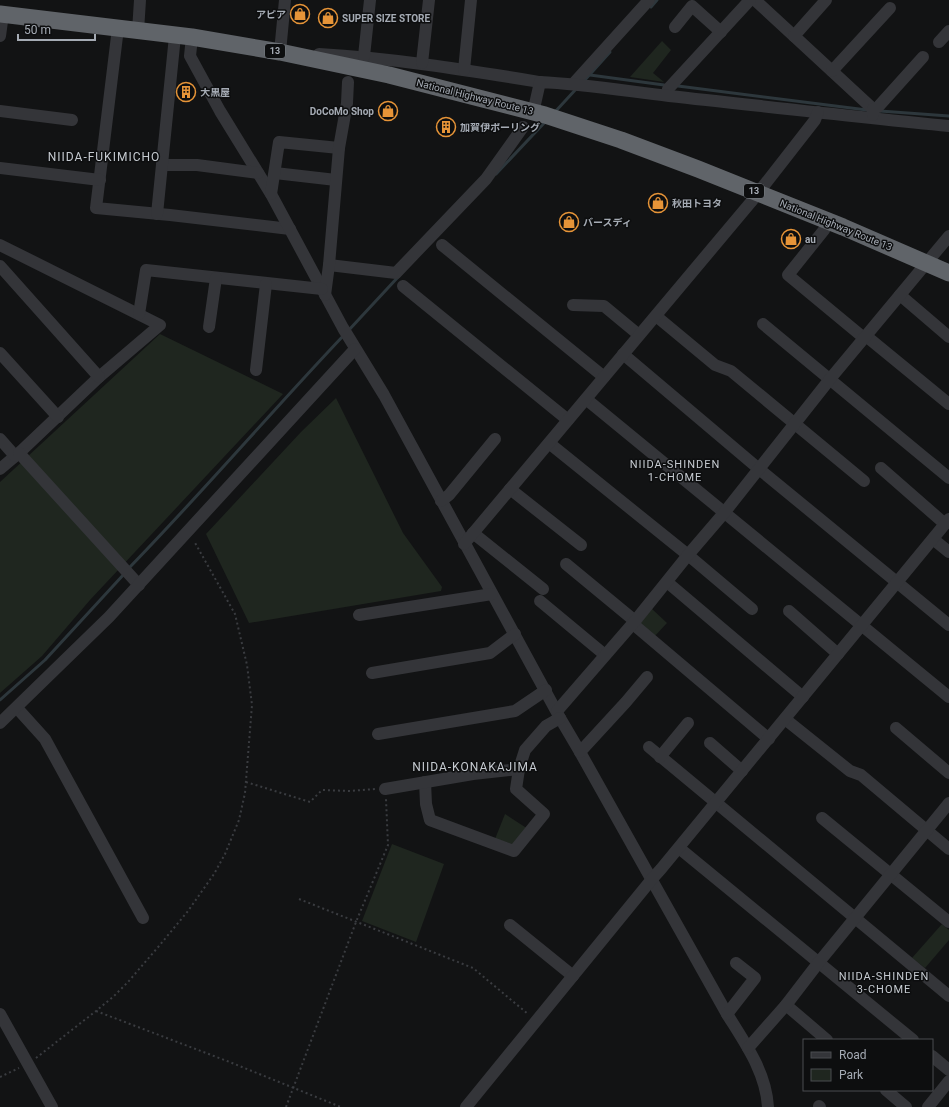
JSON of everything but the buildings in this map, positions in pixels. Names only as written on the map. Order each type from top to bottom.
[{"type":"highway","name":"National Highway Route 13","points":[[2,14],[118,28],[280,52],[389,75],[545,116],[621,140],[758,193],[828,221],[949,273]]},
{"type":"street","points":[[138,31],[140,0]]},
{"type":"street","points":[[285,0],[280,52],[364,56],[540,82],[574,83],[818,112],[873,114],[949,126]]},
{"type":"street","points":[[364,56],[370,0]]},
{"type":"street","points":[[422,64],[429,0]]},
{"type":"street","points":[[464,70],[471,0]]},
{"type":"street","points":[[574,83],[649,0]]},
{"type":"street","points":[[667,95],[668,89],[750,0]]},
{"type":"street","points":[[755,0],[832,70],[873,114]]},
{"type":"street","points":[[794,36],[826,0]]},
{"type":"street","points":[[832,70],[892,4]]},
{"type":"street","points":[[675,27],[692,6],[721,32]]},
{"type":"street","points":[[0,36],[2,14]]},
{"type":"street","points":[[118,28],[96,208],[290,229]]},
{"type":"street","points":[[939,42],[949,31]]},
{"type":"street","points":[[157,214],[162,165],[183,37]]},
{"type":"street","points":[[183,37],[190,56],[220,111],[271,194],[352,345],[384,395],[558,714],[727,1014],[748,1048],[760,1071],[768,1107]]},
{"type":"street","points":[[873,114],[923,57]]},
{"type":"street","points":[[323,292],[329,265],[339,148],[347,103],[348,82]]},
{"type":"street","points":[[540,82],[545,116]]},
{"type":"street","points":[[0,111],[72,120]]},
{"type":"street","points":[[464,544],[758,193],[815,120],[818,112]]},
{"type":"street","points":[[329,265],[396,273],[486,179],[523,127]]},
{"type":"street","points":[[271,194],[279,142],[339,148]]},
{"type":"street","points":[[162,165],[197,165],[258,173]]},
{"type":"street","points":[[0,168],[100,180]]},
{"type":"street","points":[[275,173],[336,180]]},
{"type":"street","points":[[828,221],[824,230],[788,275],[949,404]]},
{"type":"street","points":[[425,782],[426,804],[430,820],[514,851],[544,814],[516,789],[519,768],[525,750],[558,714],[605,655],[724,513],[830,379],[949,236]]},
{"type":"street","points":[[0,245],[160,325],[99,378],[0,469]]},
{"type":"street","points":[[442,245],[604,377]]},
{"type":"street","points":[[0,266],[99,378]]},
{"type":"street","points":[[139,314],[146,270],[323,292]]},
{"type":"street","points":[[209,327],[216,278]]},
{"type":"street","points":[[256,370],[266,284]]},
{"type":"street","points":[[403,286],[568,420]]},
{"type":"street","points":[[900,295],[949,337]]},
{"type":"street","points":[[573,305],[604,306],[639,335]]},
{"type":"street","points":[[656,316],[715,365],[731,371],[864,481]]},
{"type":"street","points":[[763,324],[949,478]]},
{"type":"street","points":[[0,723],[109,617],[135,581],[189,531],[352,345]]},
{"type":"street","points":[[0,354],[58,417]]},
{"type":"street","points":[[623,354],[949,625]]},
{"type":"street","points":[[586,399],[949,697]]},
{"type":"street","points":[[0,439],[17,454],[135,581]]},
{"type":"street","points":[[441,500],[449,495],[495,439]]},
{"type":"street","points":[[549,443],[688,555],[752,609]]},
{"type":"street","points":[[466,1107],[947,522],[881,468]]},
{"type":"street","points":[[510,489],[581,545]]},
{"type":"street","points":[[473,533],[543,589]]},
{"type":"street","points":[[933,539],[949,552]]},
{"type":"street","points":[[566,564],[769,739]]},
{"type":"street","points":[[666,582],[803,697]]},
{"type":"street","points":[[359,615],[492,594]]},
{"type":"street","points":[[540,601],[605,655]]},
{"type":"street","points":[[789,611],[838,654]]},
{"type":"street","points":[[372,673],[490,653],[514,634]]},
{"type":"street","points":[[580,752],[647,677]]},
{"type":"street","points":[[378,734],[515,711],[546,690]]},
{"type":"street","points":[[17,708],[35,726],[45,739],[143,918]]},
{"type":"street","points":[[785,719],[850,771],[861,774],[949,849]]},
{"type":"street","points":[[660,757],[688,723]]},
{"type":"street","points":[[896,728],[949,773]]},
{"type":"street","points":[[710,743],[742,771]]},
{"type":"street","points":[[649,747],[949,996]]},
{"type":"street","points":[[385,789],[519,768]]},
{"type":"street","points":[[748,1048],[786,1005],[819,962],[949,803]]},
{"type":"street","points":[[822,818],[949,922]]},
{"type":"street","points":[[679,848],[912,1039]]},
{"type":"street","points":[[510,925],[573,976]]},
{"type":"street","points":[[727,1014],[755,978],[736,963]]},
{"type":"street","points":[[786,1005],[826,1039]]},
{"type":"street","points":[[0,1014],[52,1107]]},
{"type":"street","points":[[933,1057],[949,1070]]},
{"type":"street","points":[[928,1107],[949,1081]]},
{"type":"street","points":[[887,1091],[906,1107]]},
{"type":"path","points":[[0,1077],[29,1064],[96,1011],[128,982],[188,911],[214,874],[225,854],[239,820],[245,793],[252,704],[247,665],[235,614],[189,531]]},
{"type":"path","points":[[246,782],[310,802],[322,790],[350,791],[385,789],[388,845],[356,922],[286,1107]]},
{"type":"path","points":[[299,899],[472,968],[537,1021]]},
{"type":"path","points":[[96,1011],[341,1107]]},
{"type":"green space","points":[[662,41],[671,50],[653,73],[664,82],[630,77]]},
{"type":"green space","points":[[160,334],[283,394],[90,600],[42,656],[0,693],[0,482]]},
{"type":"green space","points":[[336,398],[403,533],[442,587],[441,591],[249,623],[206,534],[301,432]]},
{"type":"green space","points":[[651,608],[667,623],[653,638],[641,627],[641,619]]},
{"type":"green space","points":[[505,814],[528,829],[516,845],[495,839]]},
{"type":"green space","points":[[392,844],[444,864],[416,942],[362,921]]},
{"type":"green space","points":[[942,924],[949,930],[949,940],[925,968],[912,958]]},
{"type":"waterway","points":[[651,7],[657,0]]},
{"type":"waterway","points":[[583,82],[610,52]]},
{"type":"waterway","points":[[590,75],[664,85]]},
{"type":"waterway","points":[[678,86],[867,110]]},
{"type":"waterway","points":[[554,113],[577,88]]},
{"type":"waterway","points":[[880,111],[949,116]]},
{"type":"waterway","points":[[496,174],[546,121]]},
{"type":"waterway","points":[[348,331],[399,276]]},
{"type":"waterway","points":[[128,569],[344,335]]},
{"type":"waterway","points":[[0,700],[45,660],[125,573]]},
{"type":"place","name":"アピア","points":[[300,14]]},
{"type":"place","name":"SUPER SIZE STORE","points":[[328,18]]},
{"type":"place","name":"大黒屋","points":[[186,92]]},
{"type":"place","name":"DoCoMo Shop","points":[[388,111]]},
{"type":"place","name":"加賀伊ポーリング","points":[[446,127]]},
{"type":"place","name":"秋田トヨタ","points":[[658,203]]},
{"type":"place","name":"バースディ","points":[[569,222]]},
{"type":"place","name":"au","points":[[791,239]]},
{"type":"district","name":"NIIDA-FUKIMICHO","points":[[104,157]]},
{"type":"district","name":"NIIDA-SHINDEN 1-CHOME","points":[[675,470]]},
{"type":"district","name":"NIIDA-KONAKAJIMA","points":[[475,767]]},
{"type":"district","name":"NIIDA-SHINDEN 3-CHOME","points":[[884,982]]}]
